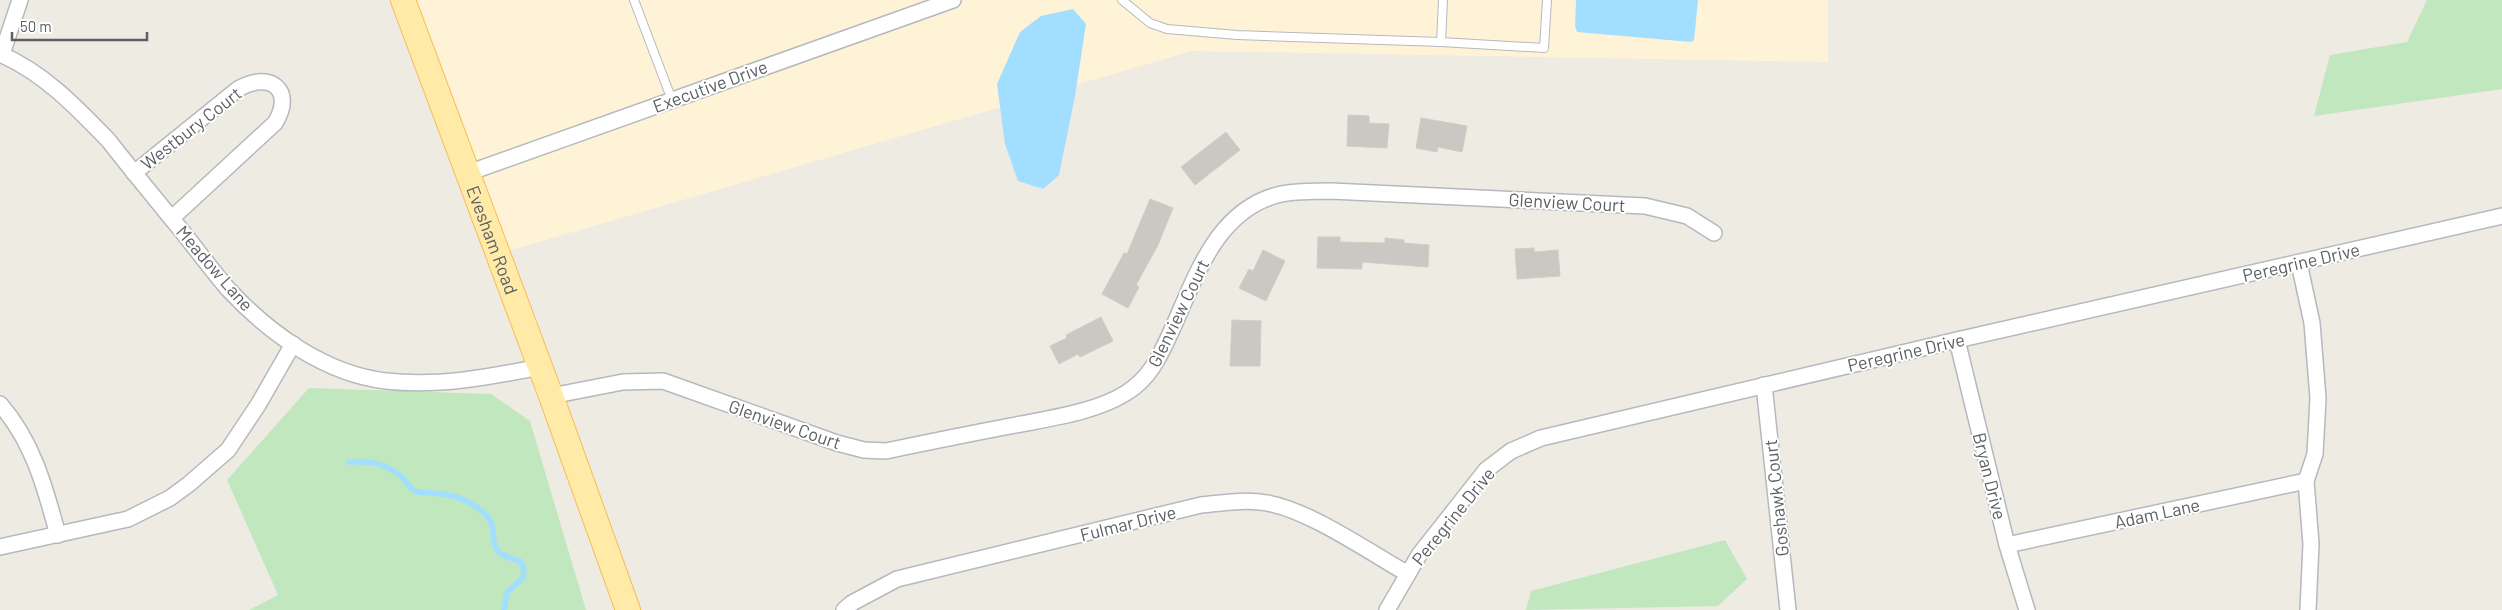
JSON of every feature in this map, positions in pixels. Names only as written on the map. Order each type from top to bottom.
[{"type":"main road","name":"Evesham Road","points":[[403,0],[551,396],[628,610]]},
{"type":"street","points":[[1,54],[20,0]]},
{"type":"street","name":"Executive Drive","points":[[468,173],[953,0]]},
{"type":"street","name":"Meadow Lane","points":[[1,54],[20,62],[44,79],[87,119],[172,218],[228,289],[293,344],[328,365],[357,375],[385,381],[443,383],[540,367]]},
{"type":"street","name":"Westbury Court","points":[[134,173],[238,89],[250,82],[263,80],[272,82],[279,91],[283,102],[282,113],[274,124],[172,218]]},
{"type":"street","name":"Glenview Court","points":[[551,396],[623,382],[663,381],[837,443],[864,450],[886,451],[1064,416],[1125,394],[1142,380],[1157,363],[1204,258],[1218,236],[1236,218],[1256,203],[1280,194],[1331,191],[1645,206],[1687,216],[1714,233]]},
{"type":"street","name":"Peregrine Drive","points":[[1386,610],[1419,555],[1486,470],[1510,451],[1541,438],[1956,340],[2502,216]]},
{"type":"street","points":[[2299,263],[2312,323],[2318,398],[2315,454],[2306,481],[2310,544],[2308,610]]},
{"type":"street","name":"Bryan Drive","points":[[1956,340],[2007,545],[2027,610]]},
{"type":"street","points":[[0,547],[128,518],[170,498],[228,450],[258,405],[293,344]]},
{"type":"street","name":"Goshawk Court","points":[[1764,385],[1788,610]]},
{"type":"street","points":[[0,404],[21,432],[31,451],[45,486],[58,535]]},
{"type":"street","name":"Adam Lane","points":[[2007,545],[2306,481]]},
{"type":"street","name":"Fulmar Drive","points":[[844,610],[852,603],[897,578],[1201,505],[1233,502],[1267,503],[1305,515],[1408,574]]},
{"type":"lane","points":[[634,0],[672,100]]},
{"type":"lane","points":[[1122,0],[1150,23],[1167,29],[1236,35],[1441,42],[1544,48],[1546,0]]},
{"type":"lane","points":[[1441,42],[1443,0]]},
{"type":"shaded area","points":[[403,0],[1828,0],[1828,62],[1192,51],[498,254]]},
{"type":"green space","points":[[2427,0],[2502,0],[2502,89],[2314,116],[2330,55],[2407,42]]},
{"type":"green space","points":[[309,388],[491,394],[530,421],[586,610],[249,610],[278,595],[227,480]]},
{"type":"green space","points":[[1725,540],[1747,579],[1718,606],[1526,610],[1531,591]]},
{"type":"water","points":[[1576,0],[1698,0],[1694,40],[1691,42],[1577,32],[1575,26]]},
{"type":"water","points":[[1073,9],[1086,24],[1075,96],[1059,175],[1043,189],[1018,181],[1005,144],[997,84],[1020,32],[1041,16]]},
{"type":"building","points":[[1348,115],[1369,116],[1369,123],[1389,124],[1387,148],[1347,146]]},
{"type":"building","points":[[1421,118],[1467,126],[1462,152],[1438,147],[1437,152],[1416,148]]},
{"type":"building","points":[[1226,132],[1240,150],[1195,185],[1181,167]]},
{"type":"building","points":[[1150,199],[1173,208],[1158,245],[1136,285],[1139,287],[1128,308],[1102,294],[1124,253],[1127,254]]},
{"type":"building","points":[[1318,237],[1340,237],[1340,242],[1385,243],[1385,238],[1404,240],[1404,243],[1429,245],[1428,267],[1362,262],[1362,269],[1317,268]]},
{"type":"building","points":[[1534,248],[1534,252],[1558,250],[1560,276],[1517,279],[1515,249]]},
{"type":"building","points":[[1263,250],[1285,261],[1266,301],[1239,288],[1249,269],[1253,271]]},
{"type":"building","points":[[1101,317],[1113,341],[1080,357],[1078,354],[1059,364],[1050,346],[1067,338],[1066,335]]},
{"type":"building","points":[[1232,320],[1261,321],[1260,366],[1230,366]]},
{"type":"waterway","points":[[349,462],[364,462],[384,466],[396,472],[415,491],[454,496],[472,504],[483,512],[492,526],[495,546],[499,552],[520,561],[524,569],[523,578],[507,592],[504,610]]}]
